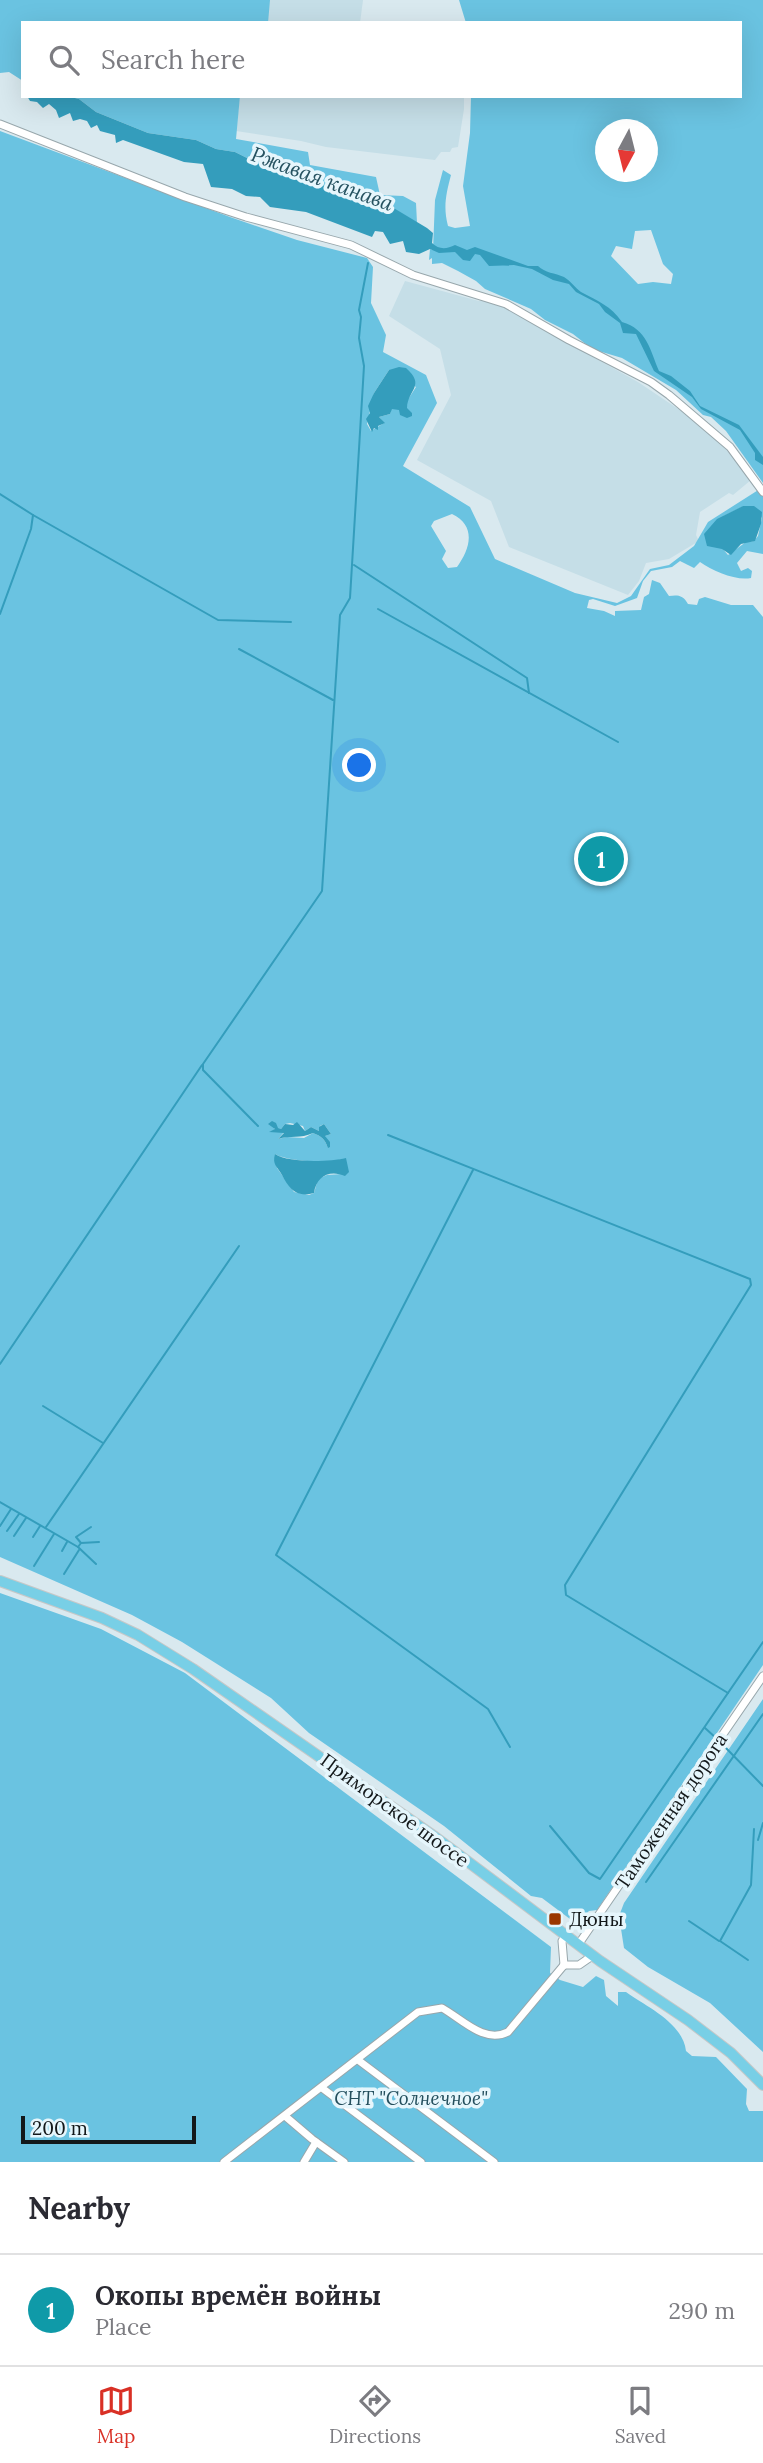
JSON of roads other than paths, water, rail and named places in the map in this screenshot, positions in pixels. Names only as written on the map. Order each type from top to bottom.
[{"type":"main road","name":"Приморское шоссе","points":[[0,1581],[102,1618],[175,1657],[302,1742],[435,1837],[592,1956],[731,2053],[763,2085]]},
{"type":"street","points":[[0,124],[196,201],[246,218],[351,245],[412,275],[506,303],[569,340],[640,376],[669,395],[730,447],[763,492]]},
{"type":"street","name":"Таможенная дорога","points":[[578,1945],[763,1676]]},
{"type":"street","points":[[224,2162],[418,2012],[442,2008],[481,2033],[502,2035],[508,2032],[564,1965],[562,1941],[566,1935]]},
{"type":"street","points":[[564,1965],[579,1965],[592,1956]]},
{"type":"street","points":[[358,2060],[494,2162]]},
{"type":"street","points":[[322,2088],[421,2162]]},
{"type":"street","points":[[285,2116],[344,2162]]},
{"type":"street","points":[[304,2162],[316,2142]]},
{"type":"waterway","points":[[258,1126],[203,1070],[203,1064],[322,891],[340,615],[350,598],[364,366],[359,338],[359,310],[368,263]]},
{"type":"waterway","points":[[0,494],[33,515],[31,529],[0,614]]},
{"type":"waterway","points":[[33,515],[218,620],[291,622]]},
{"type":"waterway","points":[[354,565],[527,678],[529,693]]},
{"type":"waterway","points":[[378,609],[618,742]]},
{"type":"waterway","points":[[239,649],[333,700]]},
{"type":"waterway","points":[[0,1364],[202,1065]]},
{"type":"waterway","points":[[388,1135],[750,1279],[751,1285],[565,1585],[566,1595],[728,1693]]},
{"type":"waterway","points":[[473,1170],[276,1555],[488,1709],[510,1747]]},
{"type":"waterway","points":[[46,1527],[239,1246]]},
{"type":"waterway","points":[[43,1406],[103,1443]]},
{"type":"waterway","points":[[0,1502],[78,1547],[96,1564]]},
{"type":"waterway","points":[[0,1526],[11,1509]]},
{"type":"waterway","points":[[7,1531],[19,1514]]},
{"type":"waterway","points":[[14,1536],[26,1518]]},
{"type":"waterway","points":[[33,1537],[40,1526]]},
{"type":"waterway","points":[[81,1543],[76,1537],[91,1527]]},
{"type":"waterway","points":[[34,1566],[54,1534]]},
{"type":"waterway","points":[[62,1551],[67,1542]]},
{"type":"waterway","points":[[78,1547],[81,1543],[99,1542]]},
{"type":"waterway","points":[[64,1574],[79,1550]]},
{"type":"waterway","points":[[550,1826],[589,1873],[600,1879],[763,1642]]},
{"type":"waterway","points":[[646,1882],[763,1714]]},
{"type":"waterway","points":[[705,1728],[716,1738]]},
{"type":"waterway","points":[[724,1746],[763,1786]]},
{"type":"waterway","points":[[758,1840],[763,1823]]},
{"type":"waterway","points":[[748,1960],[720,1941],[751,1885],[754,1829]]},
{"type":"waterway","points":[[689,1921],[719,1941]]},
{"type":"place","name":"Окопы времён войны","points":[[601,859]]},
{"type":"place","name":"Дюны","points":[[555,1919]]},
{"type":"water label","name":"Ржавая канава","points":[[322,179]]},
{"type":"park label","name":"СНТ \"Солнечное\"","points":[[411,2098]]}]
